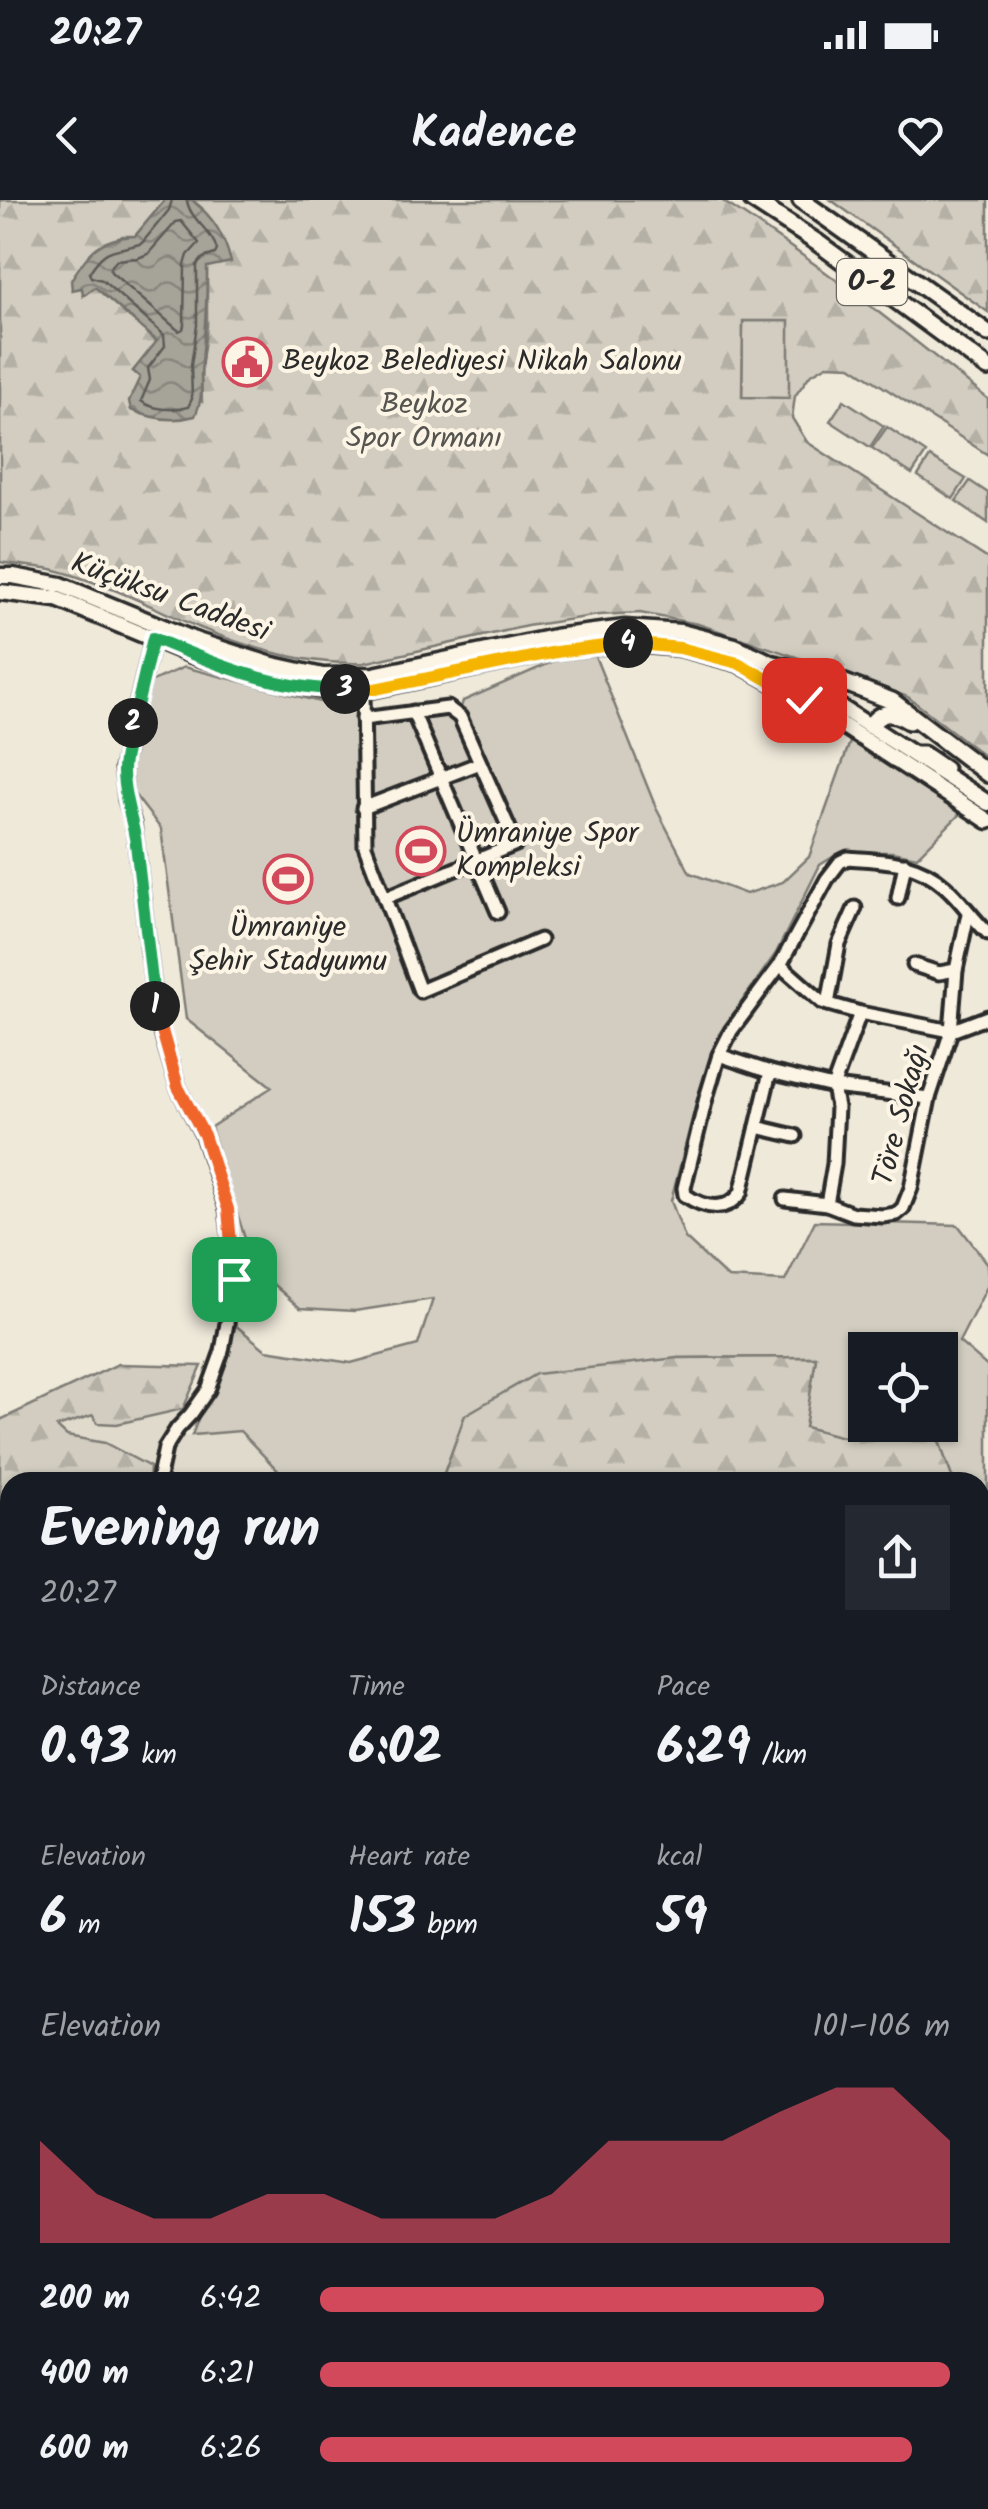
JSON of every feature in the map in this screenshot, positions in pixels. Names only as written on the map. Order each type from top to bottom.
[{"type":"highway","name":"O-2","points":[[752,200],[988,368]]},
{"type":"highway","name":"O-2","points":[[801,200],[988,333]]},
{"type":"highway","points":[[774,664],[824,675],[892,701],[986,772]]},
{"type":"highway","points":[[870,726],[875,718],[892,713],[986,772]]},
{"type":"main road","name":"Küçüksu Caddesi","points":[[0,576],[61,585],[79,600],[155,632],[269,664],[362,682],[554,637],[625,628],[640,637],[738,663],[804,700],[988,821]]},
{"type":"main road","name":"Küçüksu Caddesi","points":[[0,592],[79,600]]},
{"type":"main road","name":"Küçüksu Caddesi","points":[[640,637],[681,632],[735,646],[774,664],[988,803]]},
{"type":"main road","points":[[870,726],[870,745]]},
{"type":"street","points":[[155,632],[122,768],[133,823],[156,1013],[178,1087],[204,1135],[228,1209],[234,1279],[222,1351],[208,1390],[176,1429],[165,1448],[160,1472]]},
{"type":"street","points":[[362,682],[365,846],[420,992],[540,940]]},
{"type":"street","points":[[363,719],[448,708],[460,717],[516,844],[384,898]]},
{"type":"street","points":[[413,712],[498,912]]},
{"type":"street","points":[[363,808],[480,763]]},
{"type":"street","points":[[770,1072],[741,1194],[734,1203],[715,1209],[692,1200],[685,1195],[684,1188],[720,1055],[731,1032],[780,965],[840,862],[848,858],[916,866],[946,886],[988,933]]},
{"type":"street","points":[[898,898],[905,864]]},
{"type":"street","points":[[828,1004],[839,944],[855,908]]},
{"type":"street","name":"Töre Sokağı","points":[[785,1199],[826,1204],[854,1214],[883,1216],[903,1208],[911,1188],[929,1098],[951,1031],[956,970],[968,914]]},
{"type":"street","points":[[780,965],[822,1002],[860,1013],[951,1031],[988,1017]]},
{"type":"street","points":[[914,965],[939,972],[956,970]]},
{"type":"street","points":[[826,1204],[834,1164],[838,1106],[833,1087],[860,1013]]},
{"type":"street","points":[[720,1055],[833,1087],[929,1098]]},
{"type":"street","points":[[757,1127],[795,1136]]},
{"type":"shaded area","points":[[183,1409],[150,1467],[105,1443],[67,1436],[56,1427],[94,1415],[117,1424]]},
{"type":"shaded area","points":[[240,1431],[279,1472],[169,1472],[174,1439]]},
{"type":"green space","name":"Beykoz Spor Ormanı","points":[[0,200],[165,200],[135,236],[122,236],[82,287],[94,286],[157,342],[133,371],[202,402],[207,266],[230,262],[202,208],[192,200],[721,200],[824,271],[988,399],[988,455],[851,366],[827,365],[810,375],[795,396],[792,418],[807,442],[988,559],[988,759],[908,697],[698,624],[640,613],[599,615],[527,626],[364,663],[343,663],[280,654],[238,642],[66,573],[0,562]],"holes":[[[743,321],[789,321],[789,398],[742,397]]]},
{"type":"green space","points":[[831,200],[988,200],[988,312]]},
{"type":"green space","points":[[743,321],[790,321],[789,399],[742,398]]},
{"type":"green space","points":[[844,400],[884,426],[870,447],[830,421]]},
{"type":"green space","points":[[887,427],[926,453],[912,474],[872,448]]},
{"type":"green space","points":[[930,457],[966,479],[953,499],[918,476]]},
{"type":"green space","points":[[970,481],[988,493],[988,523],[956,501]]},
{"type":"green space","points":[[593,651],[656,808],[690,873],[746,894],[783,882],[809,857],[851,739],[962,812],[917,857],[892,852],[841,852],[820,865],[776,953],[719,1034],[699,1092],[671,1201],[685,1238],[728,1278],[785,1281],[815,1221],[958,1225],[988,1264],[988,1285],[959,1342],[988,1367],[988,1472],[950,1472],[939,1442],[958,1442],[958,1332],[848,1332],[846,1438],[804,1427],[816,1357],[677,1358],[465,1415],[445,1472],[279,1472],[240,1431],[192,1435],[234,1324],[266,1350],[351,1363],[418,1345],[433,1299],[355,1311],[300,1308],[267,1279],[246,1242],[211,1127],[272,1087],[186,1019],[161,829],[131,790],[131,751],[150,682],[184,667],[363,713],[448,702],[460,710],[463,701],[568,655]]},
{"type":"green space","points":[[816,1357],[805,1427],[848,1437],[848,1442],[939,1442],[950,1472],[445,1472],[465,1415],[536,1374],[677,1358]]},
{"type":"green space","points":[[118,1364],[202,1366],[183,1409],[117,1424],[97,1423],[93,1415],[57,1427],[67,1436],[105,1443],[150,1467],[150,1472],[0,1472],[0,1420]]},
{"type":"water","points":[[165,200],[192,200],[200,207],[217,228],[231,262],[207,267],[200,402],[195,416],[179,419],[131,410],[129,401],[140,377],[133,371],[157,341],[95,287],[83,296],[82,288],[72,290],[71,280],[96,248],[135,236]]},
{"type":"place","name":"Beykoz Belediyesi Nikah Salonu","points":[[247,362]]},
{"type":"place","name":"Ümraniye Spor Kompleksi","points":[[421,851]]},
{"type":"place","name":"Ümraniye Şehir Stadyumu","points":[[288,879]]},
{"type":"route","points":[[234,1279],[228,1209],[204,1135],[178,1087],[156,1013],[133,823],[126,800],[122,768],[153,638],[265,678],[322,690],[375,689],[556,652],[625,643],[680,648],[738,663],[804,700]]}]
